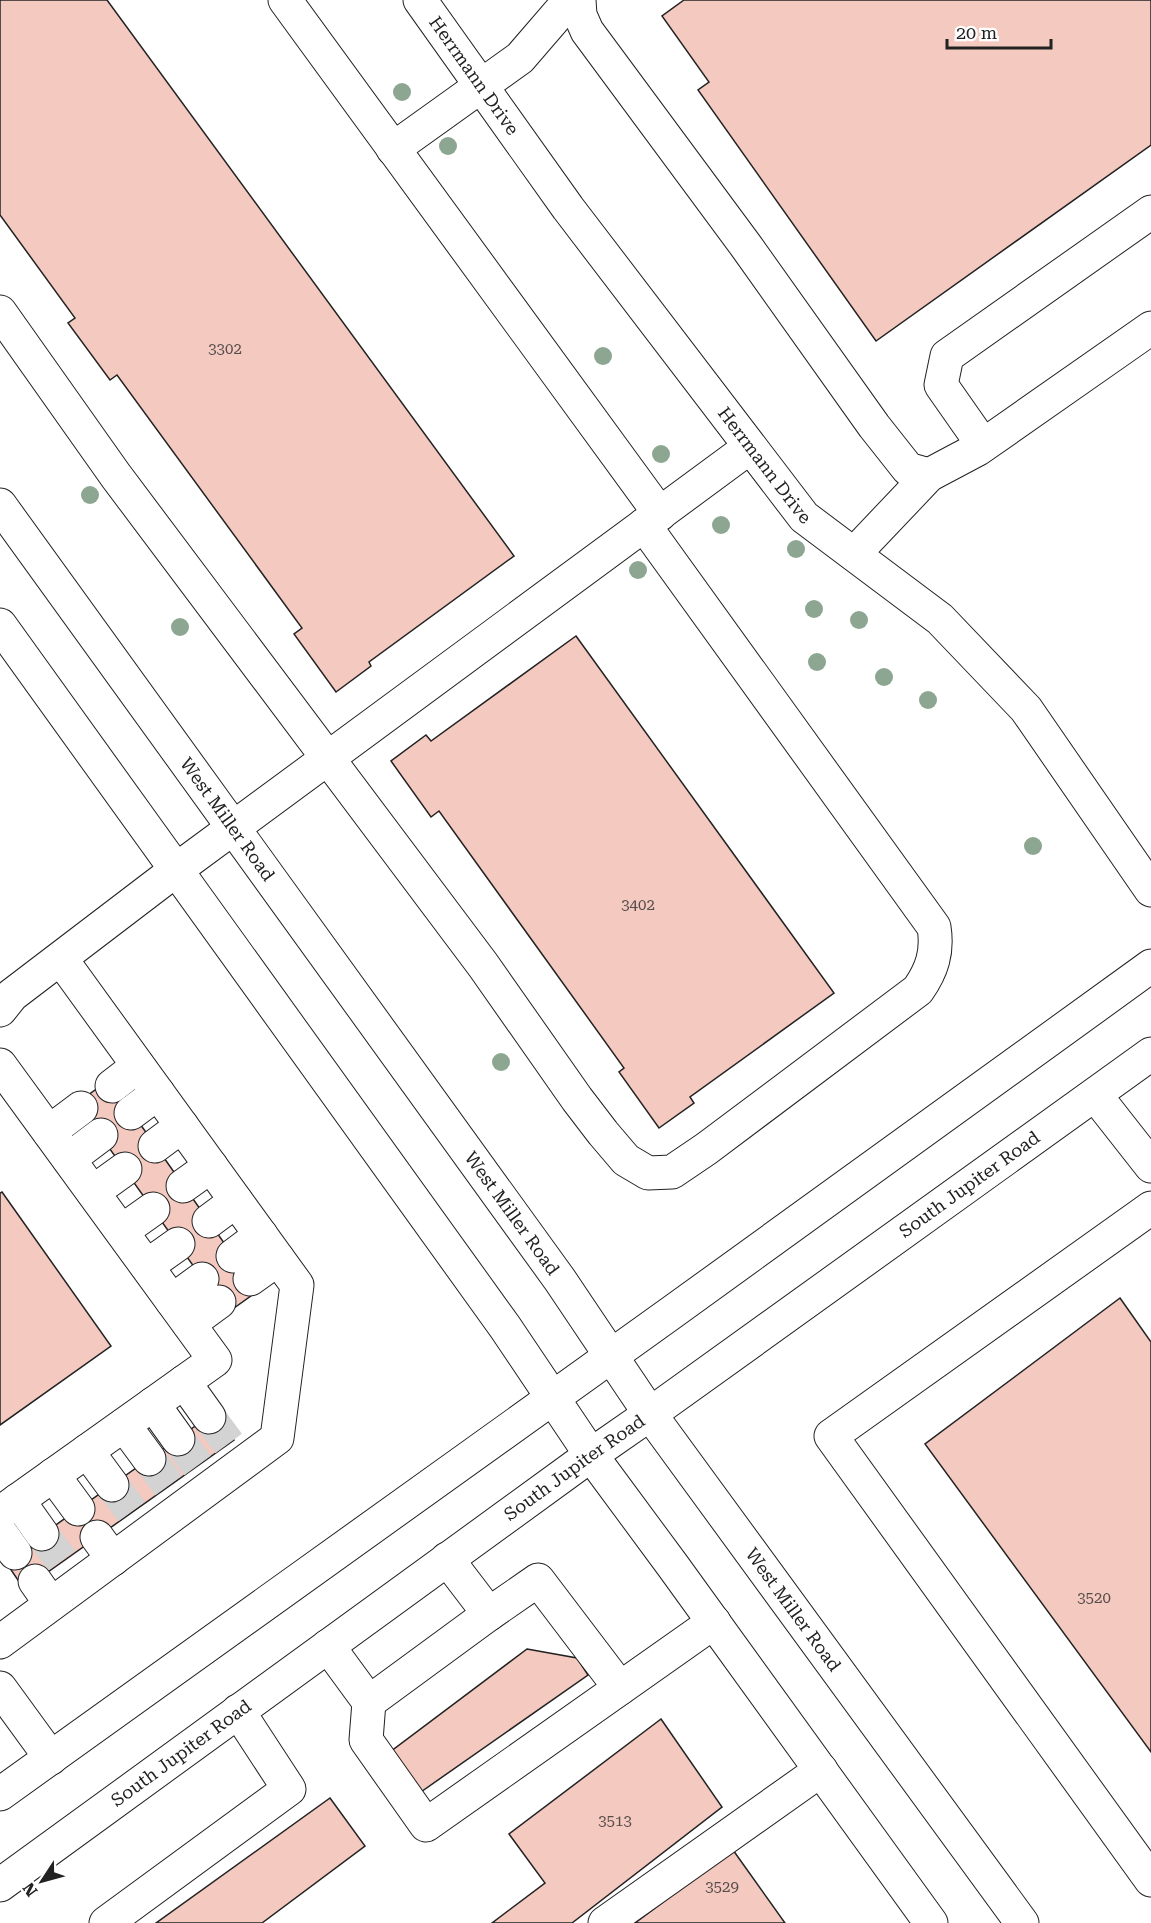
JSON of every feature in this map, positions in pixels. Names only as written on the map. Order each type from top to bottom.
[{"type":"main road","points":[[0,312],[116,476],[483,965],[577,1099],[626,1160],[648,1173],[672,1173],[918,990],[928,976],[937,944],[934,927],[393,149],[285,0]]},
{"type":"main road","name":"Herrmann Drive","points":[[420,0],[567,208],[804,517],[940,619],[1026,709],[1151,890]]},
{"type":"main road","points":[[393,149],[520,58],[570,0]]},
{"type":"main road","points":[[579,0],[580,15],[587,31],[746,246],[874,426],[908,469],[929,475]]},
{"type":"main road","points":[[983,445],[941,385],[947,356],[1151,212]]},
{"type":"main road","points":[[854,554],[929,475],[983,445],[1151,328]]},
{"type":"main road","points":[[0,1010],[12,995],[176,870],[750,447]]},
{"type":"main road","name":"West Miller Road","points":[[0,505],[560,1281],[650,1414],[1022,1923]]},
{"type":"main road","points":[[0,625],[498,1318],[591,1455],[932,1923]]},
{"type":"main road","points":[[0,1642],[43,1593],[71,1572],[236,1454],[277,1438],[297,1286],[61,959]]},
{"type":"main road","points":[[0,1794],[1151,966]]},
{"type":"main road","name":"South Jupiter Road","points":[[0,1885],[591,1455],[1096,1096],[1151,1054]]},
{"type":"main road","points":[[0,1065],[215,1360],[9,1507],[42,1534]]},
{"type":"main road","points":[[112,1086],[138,1066]]},
{"type":"main road","points":[[131,1113],[158,1093]]},
{"type":"main road","points":[[1096,1096],[1151,1166]]},
{"type":"main road","points":[[49,1132],[81,1108]]},
{"type":"main road","points":[[155,1146],[182,1126]]},
{"type":"main road","points":[[69,1159],[101,1136]]},
{"type":"main road","points":[[183,1186],[211,1166]]},
{"type":"main road","points":[[93,1192],[124,1169]]},
{"type":"main road","points":[[209,1221],[236,1201]]},
{"type":"main road","points":[[1151,1208],[831,1436],[1151,1880]]},
{"type":"main road","points":[[122,1231],[153,1209]]},
{"type":"main road","points":[[147,1266],[178,1244]]},
{"type":"main road","points":[[241,1268],[269,1247]]},
{"type":"main road","points":[[181,1312],[211,1290]]},
{"type":"main road","points":[[184,1382],[209,1417]]},
{"type":"main road","points":[[153,1404],[178,1438]]},
{"type":"main road","points":[[124,1425],[149,1459]]},
{"type":"main road","points":[[87,1450],[112,1485]]},
{"type":"main road","points":[[53,1476],[78,1509]]},
{"type":"main road","points":[[447,1559],[489,1614]]},
{"type":"main road","points":[[369,1702],[538,1580],[620,1688]]},
{"type":"main road","points":[[328,1646],[369,1702],[366,1740],[426,1825],[714,1622]]},
{"type":"main road","points":[[0,1688],[51,1758]]},
{"type":"main road","points":[[106,1923],[289,1789],[238,1712]]},
{"type":"main road","points":[[605,1923],[821,1770]]},
{"type":"building","points":[[0,0],[107,0],[514,556],[369,662],[371,666],[336,692],[294,634],[302,628],[117,375],[110,380],[68,323],[75,318],[0,215]]},
{"type":"building","points":[[684,0],[1151,0],[1151,145],[876,341],[698,90],[709,82],[662,16]]},
{"type":"building","points":[[576,636],[834,993],[690,1097],[694,1103],[659,1128],[619,1072],[624,1068],[439,811],[431,817],[391,761],[426,735],[431,741]]},
{"type":"building","points":[[109,1080],[258,1291],[227,1313],[77,1103]]},
{"type":"building","points":[[2,1192],[111,1346],[0,1425],[0,1193]]},
{"type":"building","points":[[1120,1298],[1151,1342],[1151,1752],[925,1444]]},
{"type":"building","points":[[215,1412],[234,1440],[24,1589],[5,1561]]},
{"type":"building","points":[[527,1649],[577,1658],[588,1675],[418,1794],[390,1752]]},
{"type":"building","points":[[661,1719],[722,1807],[572,1923],[492,1923],[545,1883],[509,1834]]},
{"type":"building","points":[[330,1798],[365,1846],[262,1923],[156,1923]]},
{"type":"building","points":[[733,1850],[785,1923],[635,1923]]},
{"type":"tunnel","points":[[209,1417],[229,1444]]},
{"type":"tunnel","points":[[178,1439],[198,1466]]},
{"type":"tunnel","points":[[149,1459],[169,1486]]},
{"type":"tunnel","points":[[112,1485],[132,1512]]},
{"type":"tunnel","points":[[42,1534],[62,1561]]}]
